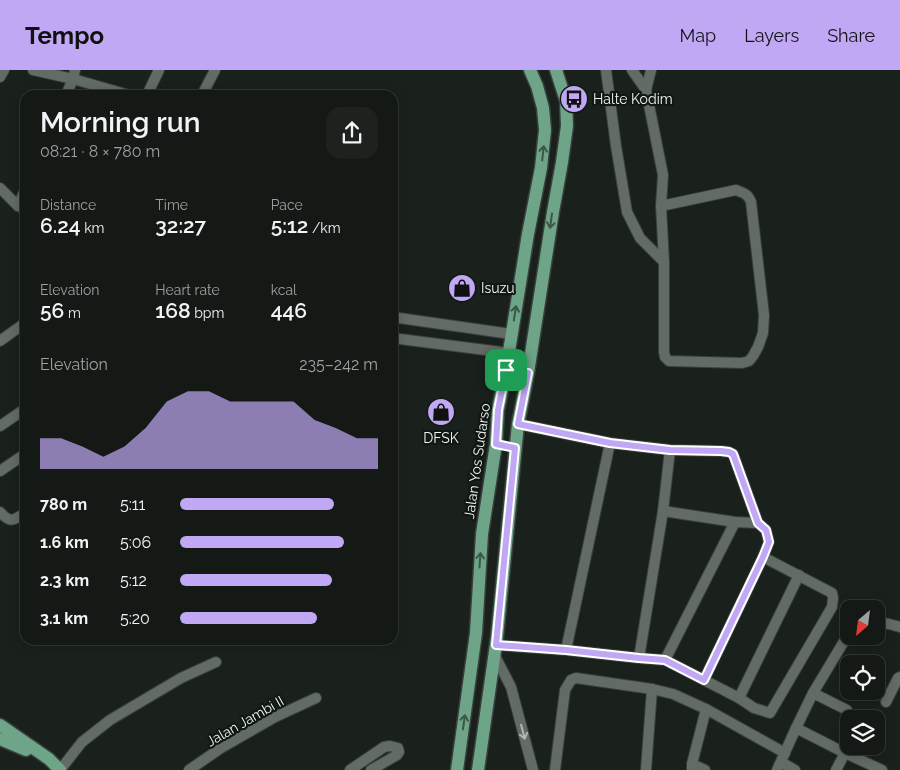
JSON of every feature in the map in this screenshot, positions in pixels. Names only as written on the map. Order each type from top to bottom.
[{"type":"main road","name":"Jalan Yos Sudarso","points":[[457,770],[476,633],[482,534],[496,444],[498,410],[541,168],[545,130],[543,108],[530,70]]},
{"type":"main road","points":[[478,770],[495,649],[518,424],[528,373],[567,126],[566,101],[556,70]]},
{"type":"main road","points":[[506,370],[528,373]]},
{"type":"main road","points":[[496,444],[515,448]]},
{"type":"main road","points":[[0,725],[49,759],[60,770]]},
{"type":"main road","points":[[0,739],[49,759]]},
{"type":"street","points":[[0,77],[4,70]]},
{"type":"street","points":[[33,70],[74,74],[110,90]]},
{"type":"street","points":[[149,90],[159,70]]},
{"type":"street","points":[[205,90],[216,70]]},
{"type":"street","points":[[606,70],[627,212],[640,238],[664,262]]},
{"type":"street","points":[[632,70],[646,90],[663,175],[661,206],[664,262],[663,342],[665,358],[669,361],[742,363],[749,361],[763,333],[764,315],[748,196],[744,192],[736,190],[661,206]]},
{"type":"street","points":[[646,90],[651,70]]},
{"type":"street","points":[[68,90],[74,74]]},
{"type":"street","points":[[0,188],[20,206]]},
{"type":"street","points":[[398,318],[512,334]]},
{"type":"street","points":[[0,341],[20,327]]},
{"type":"street","points":[[398,339],[509,353]]},
{"type":"street","points":[[0,426],[20,412]]},
{"type":"street","points":[[518,424],[610,443],[670,450],[721,451],[733,454],[758,523],[766,530],[769,542],[704,680]]},
{"type":"street","points":[[566,650],[610,443]]},
{"type":"street","points":[[639,658],[663,511],[670,450]]},
{"type":"street","points":[[0,472],[20,458]]},
{"type":"street","points":[[663,511],[735,522],[758,523]]},
{"type":"street","points":[[0,512],[5,518],[10,520],[20,519]]},
{"type":"street","points":[[665,660],[735,522]]},
{"type":"street","points":[[533,770],[511,687],[495,649],[566,650],[665,660],[739,698],[754,708],[770,713],[832,607],[833,598],[832,593],[763,557]]},
{"type":"street","points":[[739,698],[799,575]]},
{"type":"street","points":[[885,623],[900,627]]},
{"type":"street","points":[[781,762],[813,693],[842,645]]},
{"type":"street","points":[[60,770],[82,742],[110,720],[181,678],[216,662]]},
{"type":"street","points":[[886,702],[900,677]]},
{"type":"street","points":[[555,770],[565,690],[568,684],[576,678],[652,689],[673,694],[706,709],[795,770]]},
{"type":"street","points":[[646,770],[652,689]]},
{"type":"street","points":[[813,693],[848,710]]},
{"type":"street","name":"Jalan Jambi II","points":[[189,770],[221,748],[275,717],[316,698]]},
{"type":"street","points":[[706,709],[692,767],[706,770]]},
{"type":"street","points":[[796,728],[840,750]]},
{"type":"street","points":[[350,770],[384,747],[398,748],[398,755],[371,770]]},
{"type":"street","points":[[836,770],[844,755]]},
{"type":"street","points":[[849,755],[882,770]]},
{"type":"place","name":"Halte Kodim","points":[[574,99]]},
{"type":"place","name":"Isuzu","points":[[462,288]]},
{"type":"place","name":"DFSK","points":[[441,412]]},
{"type":"route","points":[[506,370],[528,373],[518,424],[610,443],[670,450],[721,451],[733,454],[758,523],[766,530],[769,542],[704,680],[665,660],[496,645],[515,448],[496,444],[498,410],[506,370]]}]
